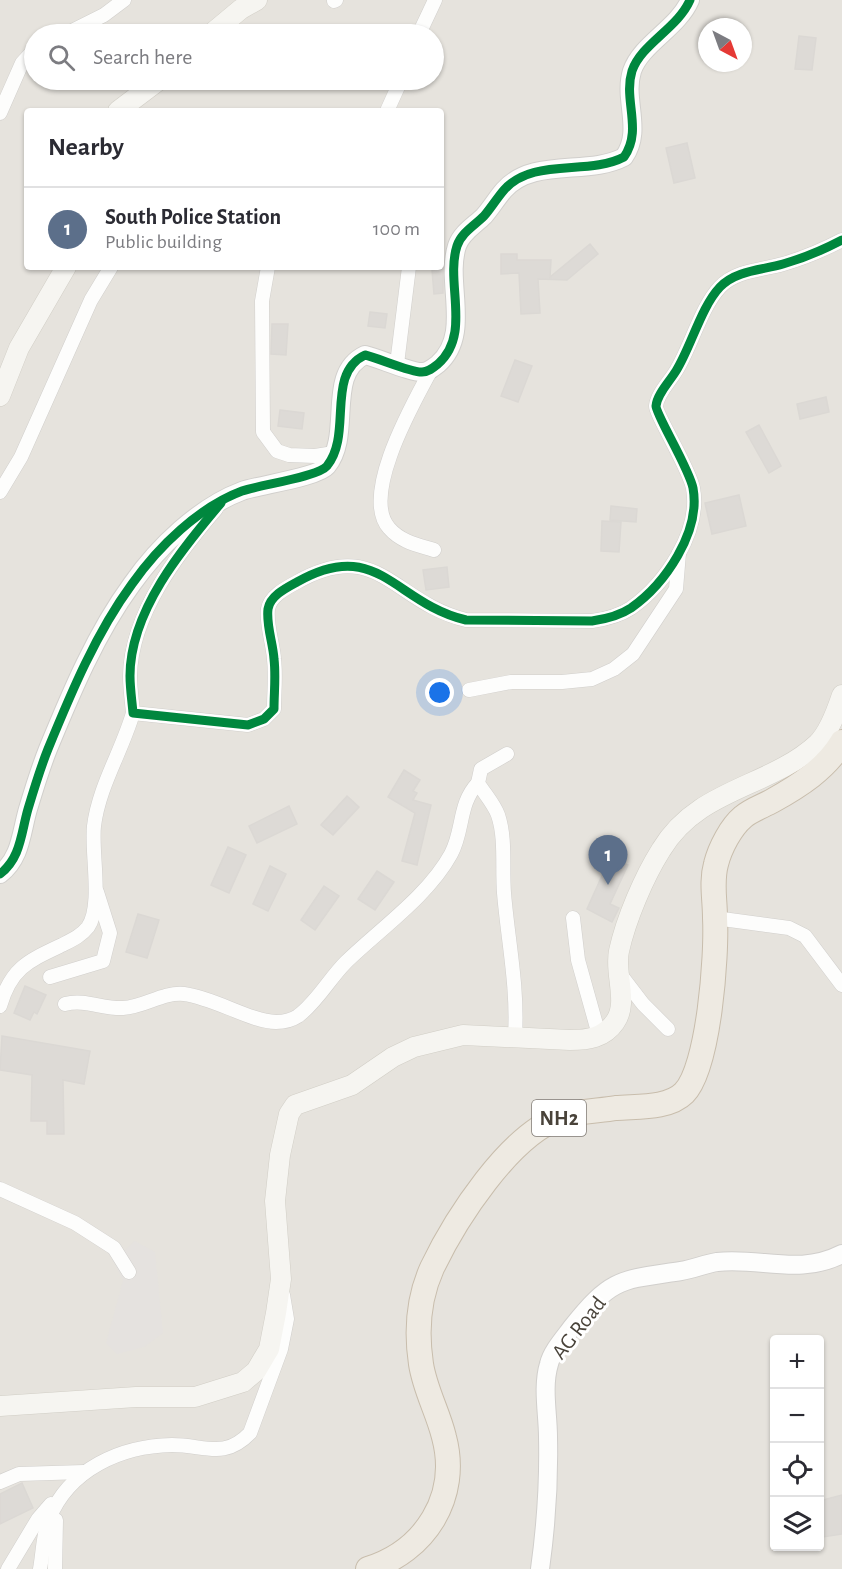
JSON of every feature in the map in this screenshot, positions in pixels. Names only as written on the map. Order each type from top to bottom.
[{"type":"highway","name":"NH2","points":[[368,1569],[396,1559],[418,1542],[435,1518],[446,1492],[448,1466],[445,1438],[428,1392],[418,1330],[422,1296],[432,1269],[456,1224],[490,1175],[530,1134],[561,1117],[664,1103],[683,1095],[696,1076],[710,1012],[715,918],[712,895],[716,864],[727,837],[743,817],[810,778],[834,755],[842,742]]},
{"type":"main road","points":[[223,24],[241,9],[257,0]]},
{"type":"main road","points":[[122,108],[146,90]]},
{"type":"main road","points":[[0,396],[20,348],[64,270]]},
{"type":"main road","points":[[0,1406],[136,1397],[195,1397],[243,1382],[256,1371],[269,1349],[281,1284],[275,1201],[289,1114],[295,1105],[352,1085],[393,1057],[414,1047],[463,1035],[579,1040],[599,1035],[615,1022],[620,1011],[618,952],[627,922],[661,850],[680,824],[707,803],[790,762],[818,743],[842,695]]},
{"type":"street","points":[[86,24],[104,15],[124,0]]},
{"type":"street","points":[[424,24],[435,0]]},
{"type":"street","points":[[434,550],[408,543],[389,528],[380,510],[387,470],[402,425],[431,370],[448,354],[453,337],[456,309],[454,264],[460,239],[515,181],[530,173],[604,165],[624,157],[633,138],[632,72],[642,57],[685,11],[690,0]]},
{"type":"street","points":[[0,113],[24,61]]},
{"type":"street","points":[[388,108],[396,90]]},
{"type":"street","points":[[133,713],[248,725],[264,719],[274,710],[275,663],[268,607],[274,597],[324,568],[351,564],[367,568],[438,611],[466,620],[592,621],[612,618],[630,608],[652,588],[679,551],[687,535],[693,512],[693,490],[681,455],[656,410],[657,401],[678,369],[720,286],[741,274],[784,264],[819,252],[842,240]]},
{"type":"street","points":[[0,492],[21,457],[91,300],[109,270]]},
{"type":"street","points":[[267,270],[262,301],[262,432],[277,451],[289,455],[315,456],[334,453]]},
{"type":"street","points":[[397,364],[409,270]]},
{"type":"street","points":[[0,874],[11,865],[18,851],[27,812],[49,748],[106,623],[132,582],[160,550],[192,520],[221,502],[241,492],[315,474],[327,467],[339,437],[343,386],[350,365],[365,356],[421,373],[431,370]]},
{"type":"street","points":[[0,1006],[12,976],[26,963],[78,937],[89,925],[94,908],[94,826],[106,781],[133,713],[130,675],[140,628],[176,556],[221,502]]},
{"type":"street","points":[[469,690],[511,682],[562,682],[592,679],[614,669],[633,654],[676,589],[679,551]]},
{"type":"street","points":[[64,1004],[77,1001],[122,1008],[140,1006],[168,994],[185,994],[260,1019],[277,1022],[295,1018],[306,1009],[347,961],[439,873],[452,852],[460,829],[462,809],[470,792],[478,783],[481,769],[507,754]]},
{"type":"street","points":[[478,783],[498,813],[501,830],[505,906],[516,994],[515,1036]]},
{"type":"street","points":[[50,977],[103,961],[110,933],[94,882]]},
{"type":"street","points":[[573,918],[578,960],[599,1035]]},
{"type":"street","points":[[715,918],[789,928],[805,936],[842,985]]},
{"type":"street","points":[[618,971],[643,1004],[668,1029]]},
{"type":"street","points":[[0,1189],[75,1223],[114,1248],[129,1272]]},
{"type":"street","name":"AG Road","points":[[540,1569],[546,1529],[549,1438],[546,1392],[549,1364],[564,1337],[592,1302],[609,1287],[636,1277],[688,1270],[716,1262],[816,1265],[842,1254]]},
{"type":"street","points":[[8,1569],[38,1519],[84,1472],[124,1452],[171,1445],[228,1450],[239,1444],[250,1433],[281,1349],[287,1319],[281,1284]]},
{"type":"street","points":[[0,1482],[19,1474],[84,1472]]},
{"type":"street","points":[[40,1569],[48,1521],[59,1497]]},
{"type":"street","points":[[55,1569],[54,1527],[59,1497]]},
{"type":"shaded area","points":[[0,0],[842,0],[842,1569],[0,1569]]},
{"type":"shaded area","points":[[135,1241],[155,1252],[163,1333],[144,1347],[117,1354],[106,1343],[123,1281],[113,1261]]},
{"type":"building","points":[[799,36],[816,38],[812,70],[795,69]]},
{"type":"building","points":[[687,143],[695,178],[674,183],[666,148]]},
{"type":"building","points":[[590,244],[598,254],[567,280],[538,279],[540,313],[521,314],[519,273],[501,274],[501,254],[517,254],[517,260],[551,260],[550,277]]},
{"type":"building","points":[[432,270],[443,270],[443,293],[434,294]]},
{"type":"building","points":[[370,312],[387,314],[385,328],[368,326]]},
{"type":"building","points":[[272,324],[288,324],[286,355],[271,354]]},
{"type":"building","points":[[515,360],[532,366],[518,402],[501,396]]},
{"type":"building","points":[[826,397],[829,412],[800,419],[797,404]]},
{"type":"building","points":[[280,410],[304,413],[302,429],[278,426]]},
{"type":"building","points":[[759,425],[781,466],[769,473],[746,432]]},
{"type":"building","points":[[739,495],[746,526],[712,534],[705,503]]},
{"type":"building","points":[[611,506],[637,509],[636,522],[610,520]]},
{"type":"building","points":[[602,521],[621,522],[619,552],[601,551]]},
{"type":"building","points":[[447,567],[449,587],[426,590],[423,570]]},
{"type":"building","points":[[404,770],[420,780],[413,791],[417,793],[413,800],[431,805],[417,865],[402,861],[415,813],[388,797]]},
{"type":"building","points":[[347,796],[359,807],[333,835],[321,825]]},
{"type":"building","points":[[289,806],[297,824],[257,843],[249,826]]},
{"type":"building","points":[[228,847],[246,855],[229,893],[211,885]]},
{"type":"building","points":[[610,858],[628,865],[610,904],[619,908],[612,922],[587,909]]},
{"type":"building","points":[[270,866],[286,874],[268,911],[253,904]]},
{"type":"building","points":[[377,871],[394,882],[375,910],[358,899]]},
{"type":"building","points":[[324,886],[339,896],[315,930],[301,920]]},
{"type":"building","points":[[138,914],[159,920],[147,958],[126,952]]},
{"type":"building","points":[[25,986],[46,995],[37,1014],[34,1012],[30,1020],[14,1013]]},
{"type":"building","points":[[2,1036],[90,1051],[84,1084],[63,1080],[64,1134],[47,1134],[47,1121],[31,1121],[32,1075],[0,1070]]},
{"type":"building","points":[[22,1483],[33,1508],[0,1524],[0,1494]]},
{"type":"building","points":[[842,1495],[842,1534],[824,1537],[824,1500]]},
{"type":"cycle path","points":[[0,874],[7,868],[16,853],[42,764],[85,664],[119,603],[142,570],[181,530],[210,507],[226,498],[242,491],[312,474],[327,466],[338,438],[342,390],[346,376],[353,364],[365,355],[418,372],[426,371],[438,364],[448,352],[454,338],[456,323],[454,260],[462,237],[484,216],[504,190],[516,180],[545,170],[594,166],[624,157],[629,147],[633,126],[630,93],[632,71],[643,52],[677,19],[690,0]]},
{"type":"cycle path","points":[[221,503],[190,540],[161,582],[139,628],[132,652],[130,676],[133,713],[248,725],[264,719],[274,709],[275,665],[268,621],[269,604],[275,596],[297,582],[325,570],[347,566],[367,569],[385,577],[441,612],[466,620],[592,621],[622,613],[644,598],[668,571],[686,539],[691,522],[694,505],[693,488],[686,468],[656,406],[661,392],[676,371],[707,305],[720,287],[734,277],[798,259],[842,240]]},
{"type":"place","name":"South Police Station","points":[[608,885]]}]
